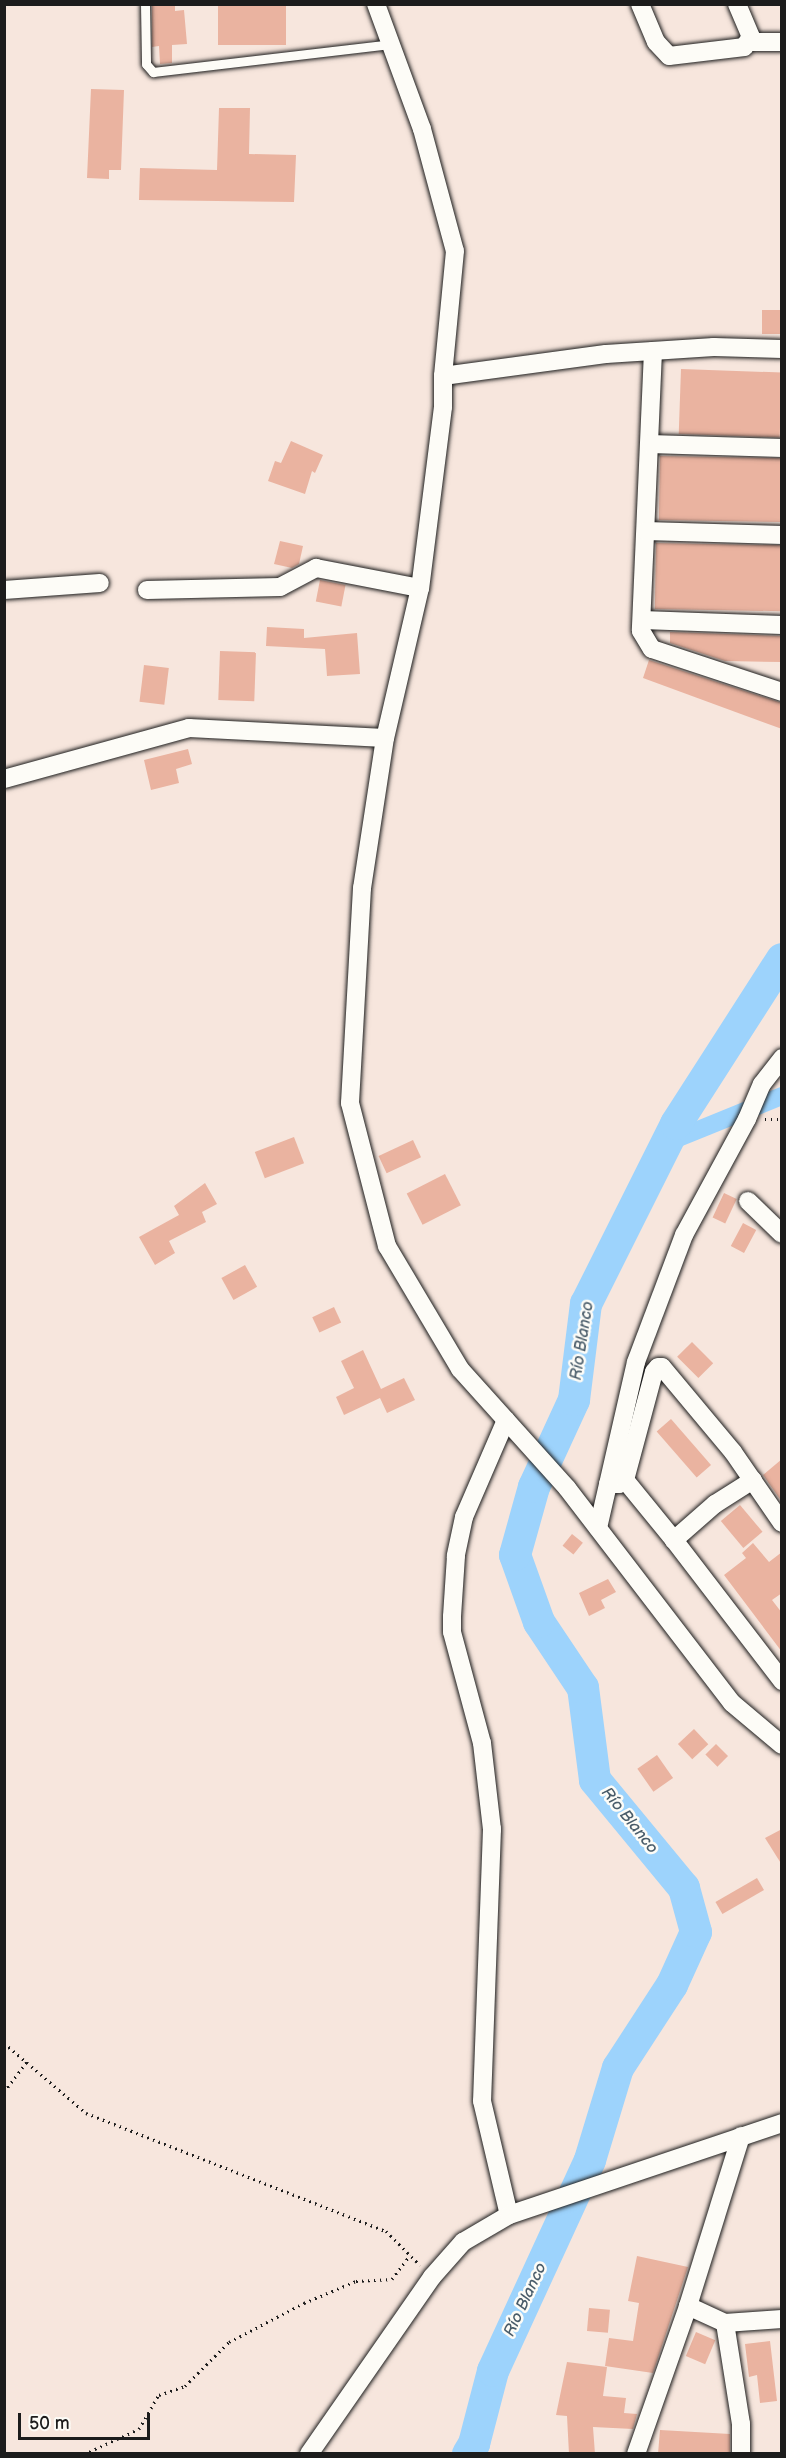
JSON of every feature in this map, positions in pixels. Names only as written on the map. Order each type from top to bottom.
[{"type":"street","points":[[376,4],[422,129],[455,251],[443,376],[443,407],[420,588],[385,738],[362,888],[350,1103],[387,1246],[460,1369],[567,1488],[732,1703],[782,1745]]},
{"type":"street","points":[[640,4],[656,42],[669,56],[744,47],[750,42],[782,42]]},
{"type":"street","points":[[737,4],[751,38],[750,42]]},
{"type":"street","points":[[443,376],[606,354],[714,347],[782,349]]},
{"type":"street","points":[[653,351],[641,631],[652,649],[782,692]]},
{"type":"street","points":[[650,444],[782,448]]},
{"type":"street","points":[[646,531],[782,535]]},
{"type":"street","points":[[147,590],[280,587],[316,568],[420,588]]},
{"type":"street","points":[[4,590],[100,583]]},
{"type":"street","points":[[642,620],[782,625]]},
{"type":"street","points":[[4,779],[189,728],[385,738]]},
{"type":"street","points":[[616,1482],[636,1362],[666,1280],[684,1235],[762,1084],[782,1058]]},
{"type":"street","points":[[748,1201],[782,1234]]},
{"type":"street","points":[[598,1528],[654,1372],[658,1367],[662,1367],[753,1480],[782,1523]]},
{"type":"street","points":[[509,2215],[482,2101],[492,1829],[482,1743],[452,1632],[452,1617],[456,1556],[464,1517],[512,1427]]},
{"type":"street","points":[[674,1540],[716,1504],[753,1480]]},
{"type":"street","points":[[616,1482],[674,1540],[782,1681]]},
{"type":"street","points":[[309,2454],[432,2277],[463,2242],[509,2215],[782,2123]]},
{"type":"street","points":[[636,2454],[688,2306],[741,2136]]},
{"type":"street","points":[[688,2306],[725,2324],[782,2319]]},
{"type":"street","points":[[725,2324],[741,2424],[741,2454]]},
{"type":"lane","points":[[146,4],[147,64],[153,72],[390,44]]},
{"type":"path","points":[[4,2043],[86,2112],[386,2231],[432,2277]]},
{"type":"path","points":[[4,2092],[27,2062]]},
{"type":"path","points":[[84,2454],[139,2429],[159,2395],[185,2385],[229,2342],[304,2303],[356,2281],[392,2279],[410,2255]]},
{"type":"building","points":[[152,4],[175,4],[175,11],[184,10],[187,44],[172,45],[172,63],[160,64],[159,46],[152,47]]},
{"type":"building","points":[[218,4],[286,4],[286,45],[218,45]]},
{"type":"building","points":[[91,89],[124,90],[121,170],[109,170],[109,179],[87,178]]},
{"type":"building","points":[[219,108],[250,108],[249,154],[296,155],[294,202],[139,200],[140,168],[217,170]]},
{"type":"building","points":[[762,310],[782,310],[782,334],[762,334]]},
{"type":"building","points":[[681,369],[782,373],[780,437],[679,434]]},
{"type":"building","points":[[291,441],[323,455],[315,473],[312,471],[305,494],[268,481],[275,461],[281,463]]},
{"type":"building","points":[[660,456],[782,458],[781,522],[659,520]]},
{"type":"building","points":[[280,541],[303,546],[299,564],[292,568],[274,564]]},
{"type":"building","points":[[656,543],[782,545],[781,611],[655,609]]},
{"type":"building","points":[[320,580],[346,585],[341,607],[316,602]]},
{"type":"building","points":[[267,627],[304,629],[304,638],[357,633],[360,674],[327,676],[325,649],[266,646]]},
{"type":"building","points":[[670,632],[782,636],[782,662],[725,661],[670,643]]},
{"type":"building","points":[[220,651],[256,652],[254,701],[218,700]]},
{"type":"building","points":[[649,660],[782,703],[782,729],[643,678]]},
{"type":"building","points":[[144,665],[169,668],[164,705],[139,702]]},
{"type":"building","points":[[188,749],[192,764],[176,769],[179,783],[151,790],[144,760]]},
{"type":"building","points":[[294,1137],[304,1163],[265,1178],[255,1152]]},
{"type":"building","points":[[413,1140],[421,1157],[387,1173],[379,1156]]},
{"type":"building","points":[[445,1174],[461,1205],[423,1225],[407,1194]]},
{"type":"building","points":[[205,1183],[217,1204],[202,1212],[206,1222],[169,1241],[175,1253],[155,1265],[139,1237],[179,1215],[174,1206]]},
{"type":"building","points":[[724,1193],[737,1199],[725,1223],[713,1217]]},
{"type":"building","points":[[743,1223],[756,1230],[744,1253],[731,1246]]},
{"type":"building","points":[[245,1265],[257,1287],[234,1300],[221,1278]]},
{"type":"building","points":[[334,1307],[341,1322],[319,1333],[312,1317]]},
{"type":"building","points":[[692,1342],[713,1363],[698,1378],[677,1357]]},
{"type":"building","points":[[363,1350],[381,1389],[404,1378],[415,1400],[387,1413],[380,1398],[344,1415],[336,1397],[354,1388],[341,1361]]},
{"type":"building","points":[[671,1419],[711,1465],[697,1478],[657,1431]]},
{"type":"building","points":[[782,1459],[782,1502],[763,1475]]},
{"type":"building","points":[[740,1505],[762,1532],[743,1548],[721,1521]]},
{"type":"building","points":[[572,1534],[583,1543],[573,1554],[563,1546]]},
{"type":"building","points":[[753,1543],[769,1562],[782,1552],[782,1593],[772,1600],[782,1613],[782,1652],[724,1575],[746,1558],[742,1553]]},
{"type":"building","points":[[608,1579],[616,1592],[601,1600],[605,1608],[589,1616],[579,1593]]},
{"type":"building","points":[[694,1729],[708,1744],[692,1759],[678,1744]]},
{"type":"building","points":[[716,1744],[728,1756],[717,1767],[705,1755]]},
{"type":"building","points":[[657,1755],[673,1778],[653,1792],[637,1769]]},
{"type":"building","points":[[782,1829],[782,1865],[765,1838]]},
{"type":"building","points":[[757,1878],[764,1890],[722,1914],[715,1902]]},
{"type":"building","points":[[637,2256],[688,2267],[653,2373],[605,2366],[609,2338],[633,2341],[639,2303],[628,2301]]},
{"type":"building","points":[[589,2308],[610,2310],[608,2333],[587,2331]]},
{"type":"building","points":[[696,2332],[715,2340],[705,2364],[686,2356]]},
{"type":"building","points":[[770,2341],[777,2401],[760,2403],[757,2375],[749,2377],[745,2344]]},
{"type":"building","points":[[567,2362],[607,2367],[603,2396],[626,2398],[624,2413],[637,2414],[633,2429],[593,2427],[595,2454],[569,2454],[567,2416],[556,2415]]},
{"type":"building","points":[[660,2430],[730,2434],[730,2454],[658,2454]]},
{"type":"waterway","name":"Río Blanco","points":[[468,2454],[474,2444],[493,2371],[590,2160],[618,2068],[672,1985],[696,1932],[684,1888],[595,1780],[583,1688],[539,1622],[515,1555],[534,1487],[574,1400],[586,1304],[676,1124],[782,959]]},
{"type":"waterway","points":[[666,1143],[782,1096]]}]
